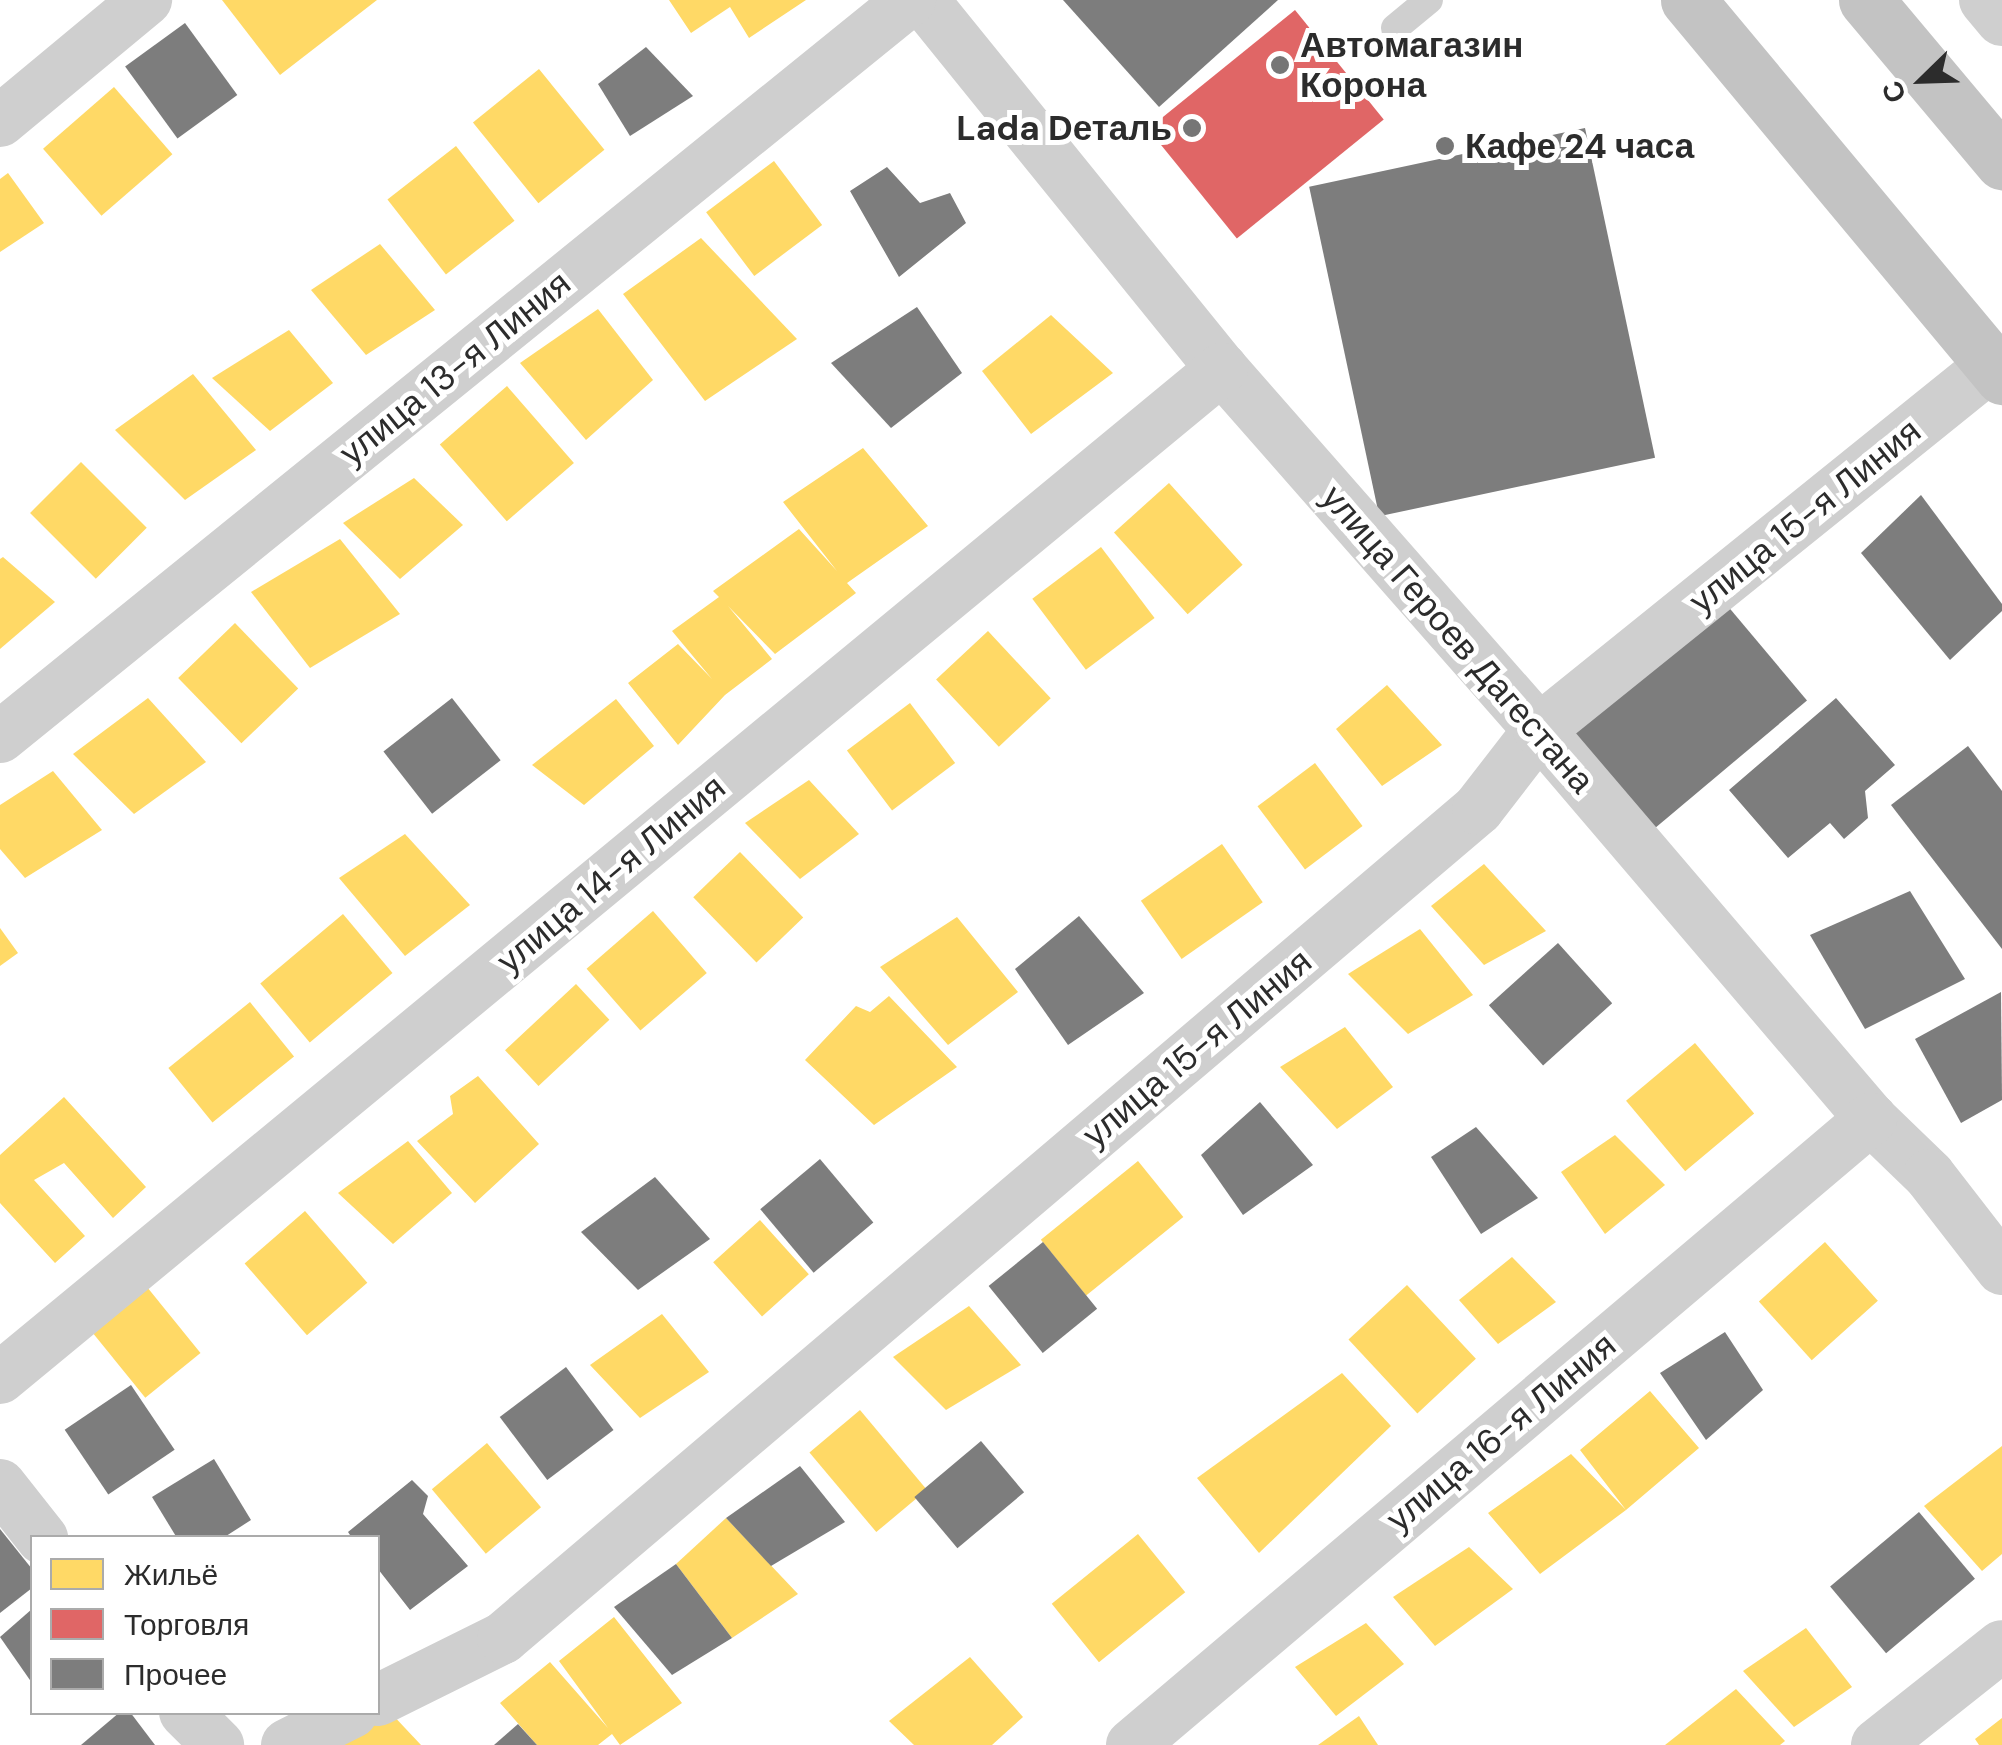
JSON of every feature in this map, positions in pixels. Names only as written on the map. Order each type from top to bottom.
[{"type":"main road","points":[[1688,0],[1997,371]]},
{"type":"main road","points":[[1866,0],[2002,162]]},
{"type":"street","points":[[0,121],[146,0]]},
{"type":"street","name":"улица 13-я Линия","points":[[0,737],[910,0]]},
{"type":"street","name":"улица Героев Дагестана","points":[[923,0],[1222,370],[1539,730],[1871,1119],[1929,1175],[2002,1269]]},
{"type":"street","points":[[1985,0],[2002,20]]},
{"type":"street","name":"улица 14-я Линия","points":[[0,1378],[1222,370]]},
{"type":"street","name":"улица 15-я Линия","points":[[380,1699],[503,1638],[1478,810],[1539,730],[1997,371]]},
{"type":"street","name":"улица 16-я Линия","points":[[1132,1745],[1871,1119]]},
{"type":"street","points":[[0,1485],[40,1535]]},
{"type":"street","points":[[1876,1745],[2002,1646]]},
{"type":"street","points":[[188,1715],[218,1745]]},
{"type":"street","points":[[287,1745],[346,1715]]},
{"type":"lane","points":[[1396,28],[1429,0]]},
{"type":"building: Жильё","points":[[222,0],[377,0],[280,75]]},
{"type":"building: Жильё","points":[[669,0],[806,0],[749,38],[730,7],[691,33]]},
{"type":"building: Жильё","points":[[539,69],[604,150],[538,203],[473,122]]},
{"type":"building: Жильё","points":[[114,87],[172,154],[101,216],[43,149]]},
{"type":"building: Жильё","points":[[456,146],[514,221],[446,274],[387,200]]},
{"type":"building: Жильё","points":[[774,161],[822,225],[754,276],[706,212]]},
{"type":"building: Жильё","points":[[8,173],[44,223],[0,252],[0,179]]},
{"type":"building: Жильё","points":[[701,238],[797,339],[705,401],[623,294]]},
{"type":"building: Жильё","points":[[380,244],[435,310],[366,355],[311,290]]},
{"type":"building: Жильё","points":[[598,309],[653,380],[586,440],[520,363]]},
{"type":"building: Жильё","points":[[1051,315],[1113,373],[1031,434],[982,371]]},
{"type":"building: Жильё","points":[[289,330],[333,383],[270,431],[212,378]]},
{"type":"building: Жильё","points":[[193,374],[256,450],[185,500],[115,430]]},
{"type":"building: Жильё","points":[[507,386],[574,463],[507,521],[440,444]]},
{"type":"building: Жильё","points":[[863,448],[928,526],[847,583],[856,593],[775,654],[728,606],[772,659],[725,695],[678,745],[628,683],[678,644],[712,679],[672,631],[719,597],[713,591],[799,529],[837,571],[783,502]]},
{"type":"building: Жильё","points":[[81,462],[147,528],[96,579],[30,513]]},
{"type":"building: Жильё","points":[[414,478],[463,525],[400,579],[343,523]]},
{"type":"building: Жильё","points":[[1169,483],[1243,565],[1188,614],[1114,533]]},
{"type":"building: Жильё","points":[[340,539],[400,614],[310,668],[251,592]]},
{"type":"building: Жильё","points":[[1101,547],[1155,618],[1086,670],[1032,599]]},
{"type":"building: Жильё","points":[[3,557],[55,602],[0,649],[0,559]]},
{"type":"building: Жильё","points":[[235,623],[298,688],[241,743],[178,678]]},
{"type":"building: Жильё","points":[[988,631],[1051,698],[999,747],[936,679]]},
{"type":"building: Жильё","points":[[1387,685],[1442,745],[1382,786],[1336,729]]},
{"type":"building: Жильё","points":[[148,698],[206,762],[134,814],[73,754]]},
{"type":"building: Жильё","points":[[616,699],[654,746],[584,805],[532,765]]},
{"type":"building: Жильё","points":[[910,703],[955,763],[892,810],[847,751]]},
{"type":"building: Жильё","points":[[1315,763],[1363,826],[1305,869],[1257,806]]},
{"type":"building: Жильё","points":[[53,771],[102,830],[25,878],[0,849],[0,805]]},
{"type":"building: Жильё","points":[[809,780],[859,834],[800,879],[745,823]]},
{"type":"building: Жильё","points":[[405,834],[470,905],[405,956],[339,878]]},
{"type":"building: Жильё","points":[[1222,844],[1263,902],[1182,959],[1141,901]]},
{"type":"building: Жильё","points":[[740,852],[803,917],[756,963],[693,897]]},
{"type":"building: Жильё","points":[[1484,864],[1546,931],[1484,965],[1431,906]]},
{"type":"building: Жильё","points":[[653,911],[707,973],[640,1031],[587,969]]},
{"type":"building: Жильё","points":[[343,914],[392,973],[310,1042],[260,983]]},
{"type":"building: Жильё","points":[[957,917],[1018,992],[948,1045],[880,967]]},
{"type":"building: Жильё","points":[[0,928],[18,953],[0,966]]},
{"type":"building: Жильё","points":[[1420,929],[1473,995],[1408,1034],[1348,974]]},
{"type":"building: Жильё","points":[[576,984],[609,1020],[538,1086],[505,1050]]},
{"type":"building: Жильё","points":[[889,996],[957,1067],[874,1125],[805,1060],[856,1006],[870,1012]]},
{"type":"building: Жильё","points":[[250,1002],[294,1056],[212,1122],[168,1068]]},
{"type":"building: Жильё","points":[[1345,1027],[1393,1087],[1337,1129],[1280,1067]]},
{"type":"building: Жильё","points":[[1695,1043],[1754,1113],[1685,1171],[1626,1101]]},
{"type":"building: Жильё","points":[[478,1076],[539,1144],[475,1203],[417,1141],[453,1114],[450,1096]]},
{"type":"building: Жильё","points":[[64,1097],[146,1187],[113,1218],[64,1163],[34,1180],[85,1236],[55,1263],[0,1203],[0,1155]]},
{"type":"building: Жильё","points":[[1615,1135],[1665,1185],[1605,1234],[1561,1172]]},
{"type":"building: Жильё","points":[[408,1141],[452,1193],[393,1244],[338,1193]]},
{"type":"building: Жильё","points":[[1138,1161],[1183,1217],[1086,1296],[1041,1240]]},
{"type":"building: Жильё","points":[[305,1211],[367,1283],[307,1335],[245,1263]]},
{"type":"building: Жильё","points":[[760,1220],[809,1274],[762,1316],[713,1262]]},
{"type":"building: Жильё","points":[[1825,1242],[1878,1301],[1812,1360],[1759,1302]]},
{"type":"building: Жильё","points":[[1512,1257],[1556,1302],[1498,1344],[1459,1300]]},
{"type":"building: Жильё","points":[[1407,1285],[1476,1359],[1417,1413],[1348,1340]]},
{"type":"building: Жильё","points":[[147,1287],[200,1353],[145,1398],[92,1332]]},
{"type":"building: Жильё","points":[[969,1306],[1021,1365],[946,1410],[893,1357]]},
{"type":"building: Жильё","points":[[662,1314],[709,1372],[640,1418],[590,1365]]},
{"type":"building: Жильё","points":[[1342,1373],[1391,1426],[1259,1553],[1197,1478]]},
{"type":"building: Жильё","points":[[1650,1391],[1699,1448],[1626,1510],[1580,1450]]},
{"type":"building: Жильё","points":[[860,1410],[927,1490],[876,1532],[809,1452]]},
{"type":"building: Жильё","points":[[487,1443],[541,1507],[486,1554],[432,1489]]},
{"type":"building: Жильё","points":[[2002,1446],[2002,1554],[1982,1571],[1924,1506]]},
{"type":"building: Жильё","points":[[1571,1454],[1626,1510],[1540,1574],[1488,1513]]},
{"type":"building: Жильё","points":[[726,1518],[798,1594],[732,1638],[676,1564]]},
{"type":"building: Жильё","points":[[1138,1534],[1185,1592],[1099,1662],[1052,1604]]},
{"type":"building: Жильё","points":[[1469,1547],[1513,1589],[1435,1646],[1393,1597]]},
{"type":"building: Жильё","points":[[614,1617],[682,1703],[620,1745],[612,1734],[598,1745],[537,1745],[500,1703],[550,1662],[608,1728],[559,1661]]},
{"type":"building: Жильё","points":[[1366,1623],[1404,1664],[1336,1716],[1295,1667]]},
{"type":"building: Жильё","points":[[1806,1628],[1852,1687],[1794,1727],[1743,1671]]},
{"type":"building: Жильё","points":[[970,1657],[1023,1717],[992,1745],[914,1745],[889,1721]]},
{"type":"building: Жильё","points":[[1736,1689],[1785,1741],[1780,1745],[1665,1745]]},
{"type":"building: Жильё","points":[[389,1711],[421,1745],[335,1745]]},
{"type":"building: Жильё","points":[[1359,1716],[1378,1745],[1318,1745]]},
{"type":"building: Жильё","points":[[2002,1718],[2002,1745],[1979,1745],[1975,1739]]},
{"type":"building: Торговля","name":"Автомагазин Корона","points":[[1295,10],[1384,120],[1237,239],[1148,129]]},
{"type":"building: Прочее","points":[[1063,0],[1278,0],[1159,107]]},
{"type":"building: Прочее","points":[[185,23],[237,95],[177,138],[125,66]]},
{"type":"building: Прочее","points":[[646,47],[693,96],[630,136],[598,84]]},
{"type":"building: Прочее","points":[[1585,128],[1655,458],[1379,516],[1309,187]]},
{"type":"building: Прочее","points":[[887,167],[920,203],[950,193],[966,223],[899,277],[850,191]]},
{"type":"building: Прочее","points":[[917,307],[962,373],[891,428],[831,363]]},
{"type":"building: Прочее","points":[[1921,495],[2002,604],[2002,611],[1950,660],[1861,553]]},
{"type":"building: Прочее","points":[[1726,604],[1807,701],[1655,828],[1574,732]]},
{"type":"building: Прочее","points":[[452,698],[501,760],[432,814],[383,752]]},
{"type":"building: Прочее","points":[[1836,698],[1895,765],[1865,791],[1868,818],[1844,839],[1830,823],[1788,858],[1729,790]]},
{"type":"building: Прочее","points":[[1968,746],[2002,791],[2002,949],[1891,805]]},
{"type":"building: Прочее","points":[[1910,891],[1965,979],[1865,1029],[1810,935]]},
{"type":"building: Прочее","points":[[1079,916],[1144,993],[1068,1045],[1015,969]]},
{"type":"building: Прочее","points":[[1558,943],[1612,1003],[1543,1065],[1489,1005]]},
{"type":"building: Прочее","points":[[2001,992],[2002,1100],[1961,1123],[1915,1039]]},
{"type":"building: Прочее","points":[[1260,1102],[1313,1165],[1243,1215],[1201,1155]]},
{"type":"building: Прочее","points":[[1476,1127],[1538,1198],[1481,1234],[1431,1157]]},
{"type":"building: Прочее","points":[[820,1159],[873,1223],[814,1273],[760,1209]]},
{"type":"building: Прочее","points":[[655,1177],[710,1239],[638,1290],[581,1232]]},
{"type":"building: Прочее","points":[[1043,1242],[1097,1309],[1043,1353],[989,1286]]},
{"type":"building: Прочее","points":[[1725,1332],[1763,1390],[1706,1440],[1660,1373]]},
{"type":"building: Прочее","points":[[566,1367],[614,1430],[547,1480],[500,1417]]},
{"type":"building: Прочее","points":[[131,1385],[175,1450],[108,1494],[65,1430]]},
{"type":"building: Прочее","points":[[981,1441],[1024,1492],[957,1548],[914,1497]]},
{"type":"building: Прочее","points":[[214,1459],[251,1520],[228,1535],[175,1535],[152,1497]]},
{"type":"building: Прочее","points":[[800,1466],[845,1522],[771,1566],[726,1518]]},
{"type":"building: Прочее","points":[[412,1480],[428,1496],[423,1514],[468,1566],[410,1610],[380,1572],[380,1535],[348,1532]]},
{"type":"building: Прочее","points":[[1919,1512],[1975,1579],[1886,1653],[1830,1587]]},
{"type":"building: Прочее","points":[[0,1529],[30,1566],[30,1590],[0,1613]]},
{"type":"building: Прочее","points":[[676,1564],[732,1638],[672,1675],[614,1607]]},
{"type":"building: Прочее","points":[[30,1611],[30,1680],[0,1637]]},
{"type":"building: Прочее","points":[[116,1715],[132,1715],[155,1745],[81,1745]]},
{"type":"building: Прочее","points":[[518,1724],[537,1745],[494,1745]]},
{"type":"place","name":"Автомагазин Корона","points":[[1280,65]]},
{"type":"place","name":"Lada Dеталь","points":[[1192,128]]},
{"type":"place","name":"Кафе 24 часа","points":[[1445,146]]}]
